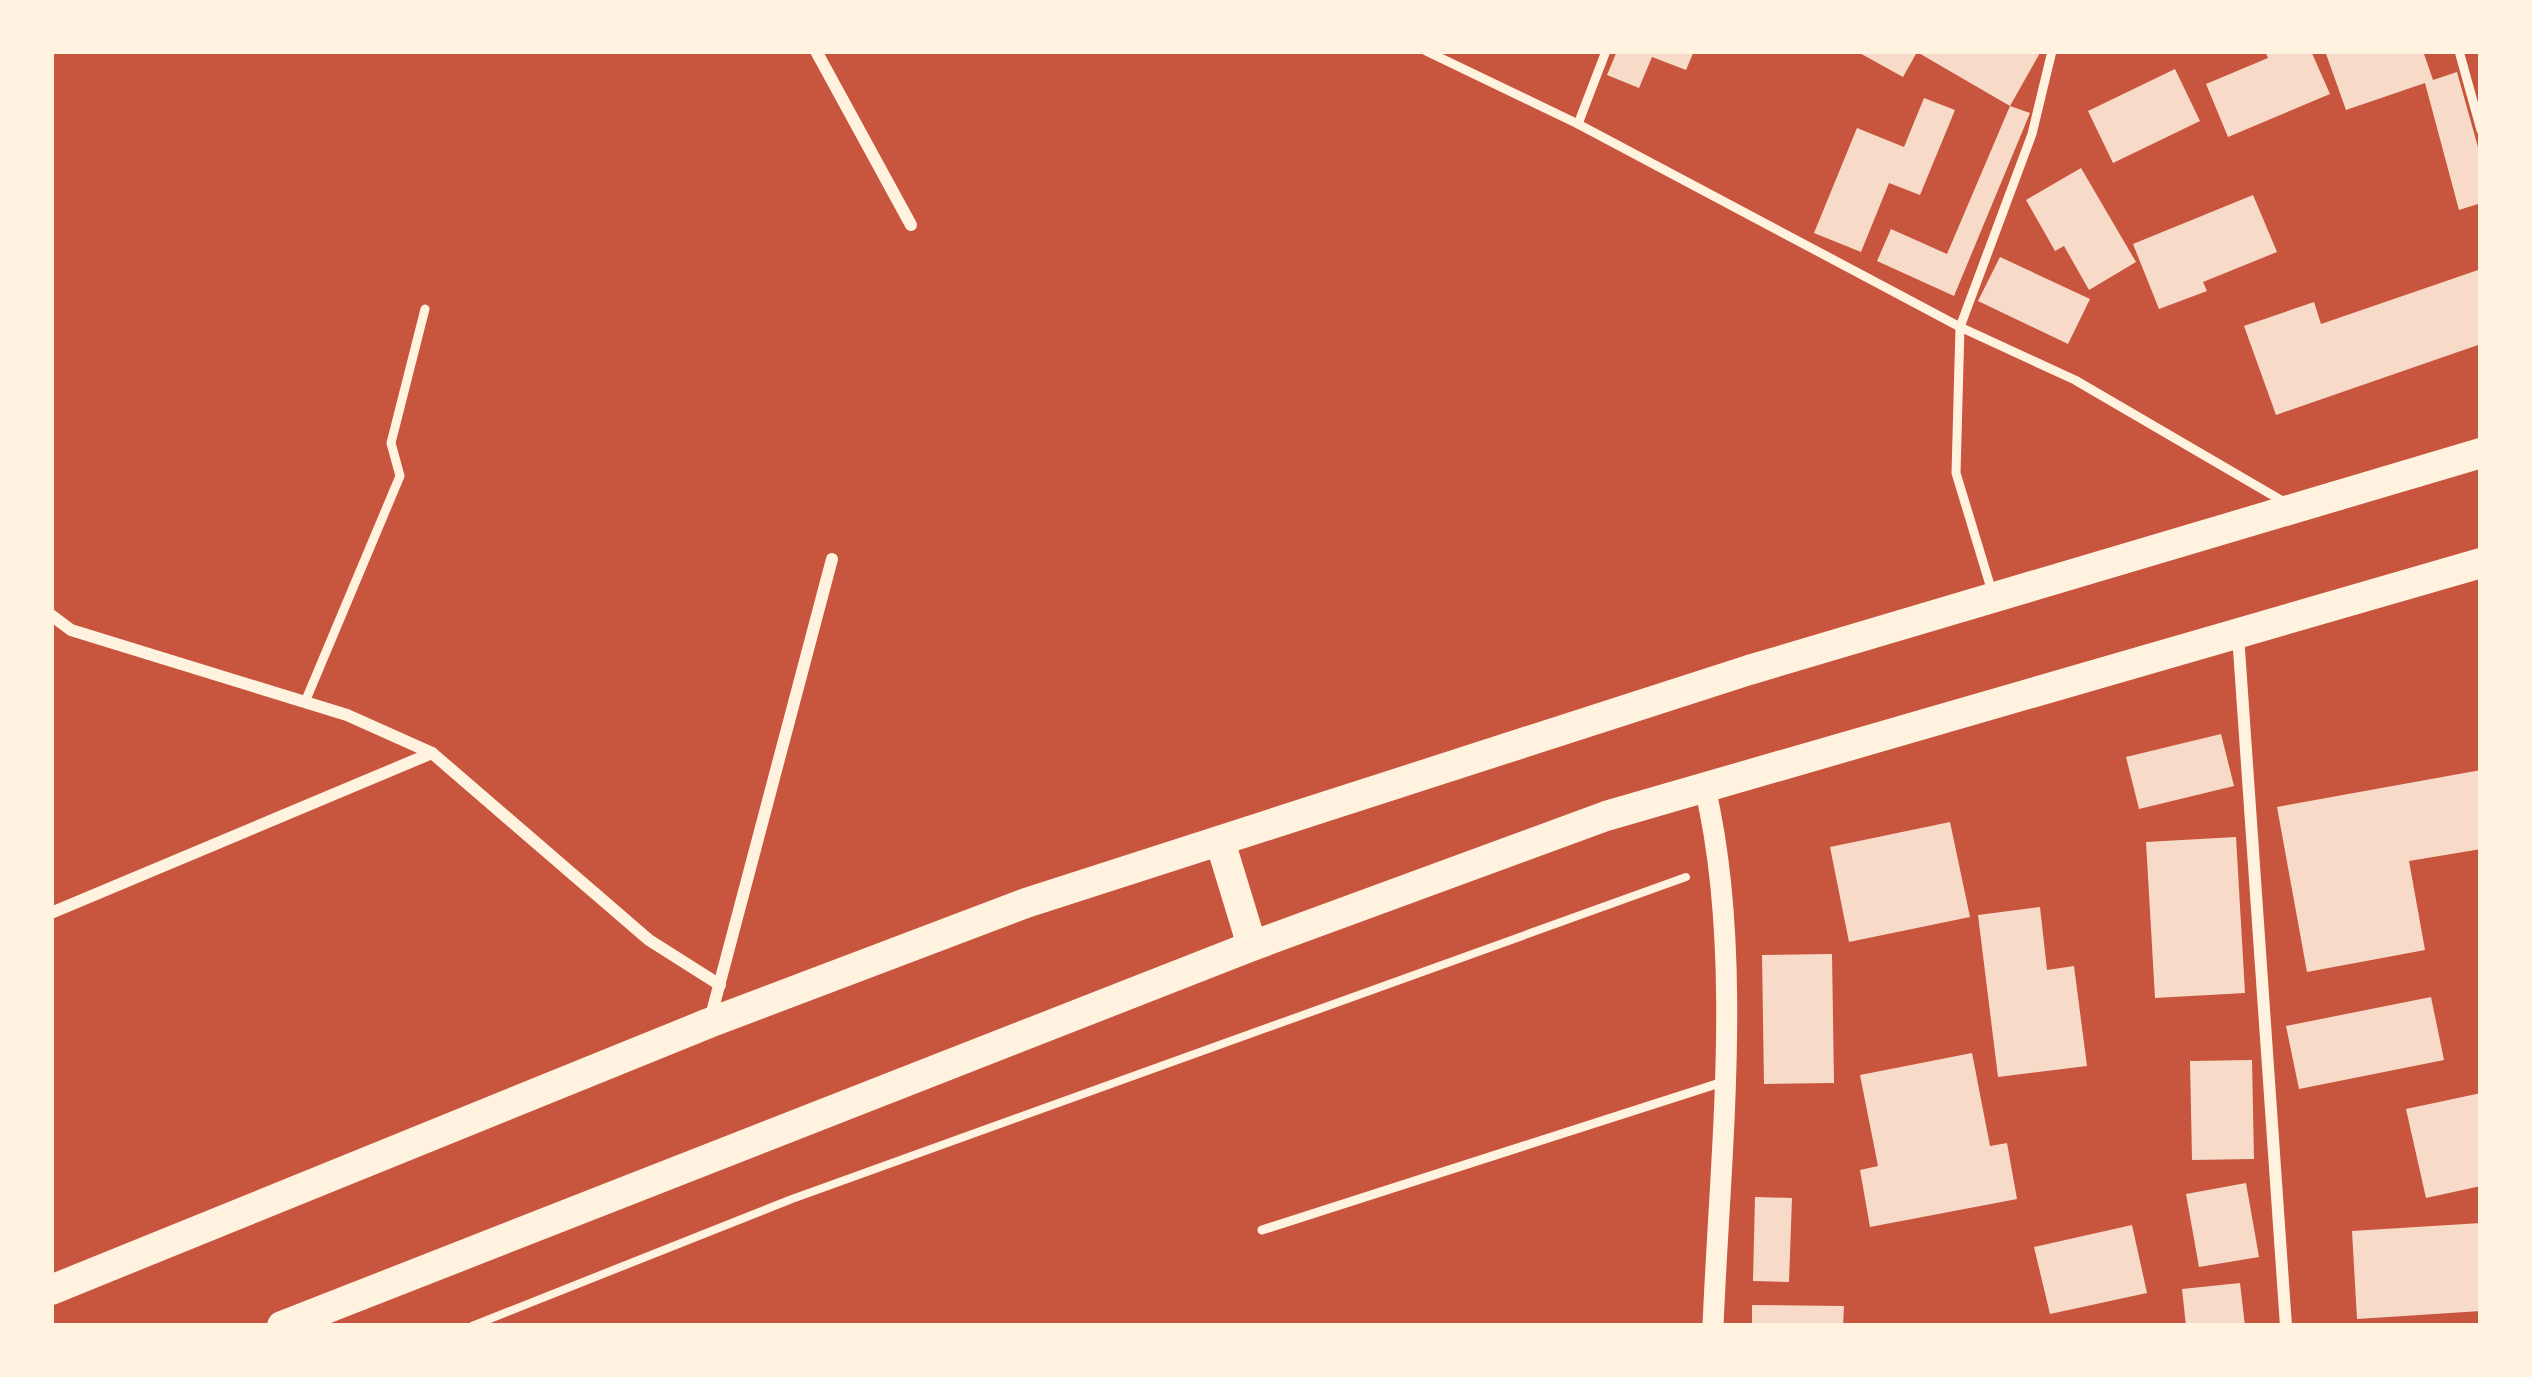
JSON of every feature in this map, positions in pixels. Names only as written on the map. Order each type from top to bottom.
[{"type":"main road","points":[[51,1290],[709,1023],[1026,903],[1726,677],[1995,601],[2481,453]]},
{"type":"main road","points":[[282,1326],[1252,946],[1606,816],[2481,563]]},
{"type":"main road","points":[[1220,841],[1252,946]]},
{"type":"street","points":[[816,51],[911,225]]},
{"type":"street","points":[[709,1023],[832,559]]},
{"type":"street","points":[[51,615],[70,631],[305,702],[431,753],[649,940],[720,985]]},
{"type":"street","points":[[2238,635],[2287,1277],[2286,1326]]},
{"type":"street","points":[[51,913],[431,753]]},
{"type":"street","points":[[1705,788],[1723,864],[1723,1082],[1713,1326]]},
{"type":"lane","points":[[1426,51],[1578,124],[1960,326],[2075,380],[2295,508]]},
{"type":"lane","points":[[1578,124],[1606,51]]},
{"type":"lane","points":[[1995,601],[1956,473],[1960,326],[2032,134],[2052,51]]},
{"type":"lane","points":[[2459,51],[2481,130]]},
{"type":"lane","points":[[305,702],[400,476],[391,443],[425,310]]},
{"type":"lane","points":[[1262,1230],[1723,1082]]},
{"type":"path","points":[[472,1326],[814,1191],[1723,864]]},
{"type":"building","points":[[1617,51],[1694,51],[1686,70],[1652,57],[1639,88],[1607,75]]},
{"type":"building","points":[[1856,51],[2041,51],[2010,106],[1917,52],[1903,77]]},
{"type":"building","points":[[2265,51],[2311,51],[2330,94],[2228,137],[2206,84],[2268,58]]},
{"type":"building","points":[[2325,51],[2423,51],[2433,80],[2457,72],[2481,158],[2481,203],[2459,210],[2425,83],[2346,110]]},
{"type":"building","points":[[2175,69],[2200,121],[2113,163],[2088,111]]},
{"type":"building","points":[[1924,98],[1955,110],[1920,195],[1889,183],[1861,252],[1814,233],[1857,128],[1904,147]]},
{"type":"building","points":[[2010,106],[2030,113],[1954,296],[1877,261],[1891,229],[1947,254]]},
{"type":"building","points":[[2081,168],[2136,262],[2089,290],[2064,246],[2055,251],[2026,200]]},
{"type":"building","points":[[2253,195],[2277,252],[2203,282],[2207,291],[2159,309],[2133,244]]},
{"type":"building","points":[[2000,257],[2090,299],[2068,344],[1978,301]]},
{"type":"building","points":[[2481,269],[2481,344],[2276,415],[2244,326],[2314,302],[2321,324]]},
{"type":"building","points":[[2221,734],[2234,786],[2139,809],[2126,757]]},
{"type":"building","points":[[2481,770],[2481,849],[2409,861],[2425,950],[2307,972],[2277,807]]},
{"type":"building","points":[[1950,822],[1970,917],[1849,942],[1830,847]]},
{"type":"building","points":[[2236,837],[2245,993],[2155,998],[2146,842]]},
{"type":"building","points":[[2040,907],[2047,970],[2074,966],[2087,1066],[1998,1077],[1978,915]]},
{"type":"building","points":[[1832,954],[1834,1083],[1764,1084],[1762,955]]},
{"type":"building","points":[[2431,997],[2444,1060],[2299,1089],[2286,1026]]},
{"type":"building","points":[[1972,1053],[1990,1146],[2007,1143],[2017,1199],[1870,1227],[1860,1170],[1878,1166],[1860,1075]]},
{"type":"building","points":[[2252,1060],[2254,1159],[2192,1160],[2190,1061]]},
{"type":"building","points":[[2481,1093],[2481,1186],[2426,1198],[2406,1109]]},
{"type":"building","points":[[2246,1183],[2259,1257],[2199,1267],[2186,1194]]},
{"type":"building","points":[[1755,1197],[1792,1198],[1789,1282],[1753,1281]]},
{"type":"building","points":[[2481,1223],[2481,1311],[2357,1319],[2352,1231]]},
{"type":"building","points":[[2132,1225],[2147,1293],[2050,1314],[2034,1247]]},
{"type":"building","points":[[2240,1283],[2245,1326],[2186,1326],[2182,1289]]},
{"type":"building","points":[[1752,1305],[1844,1306],[1843,1326],[1752,1326]]}]
